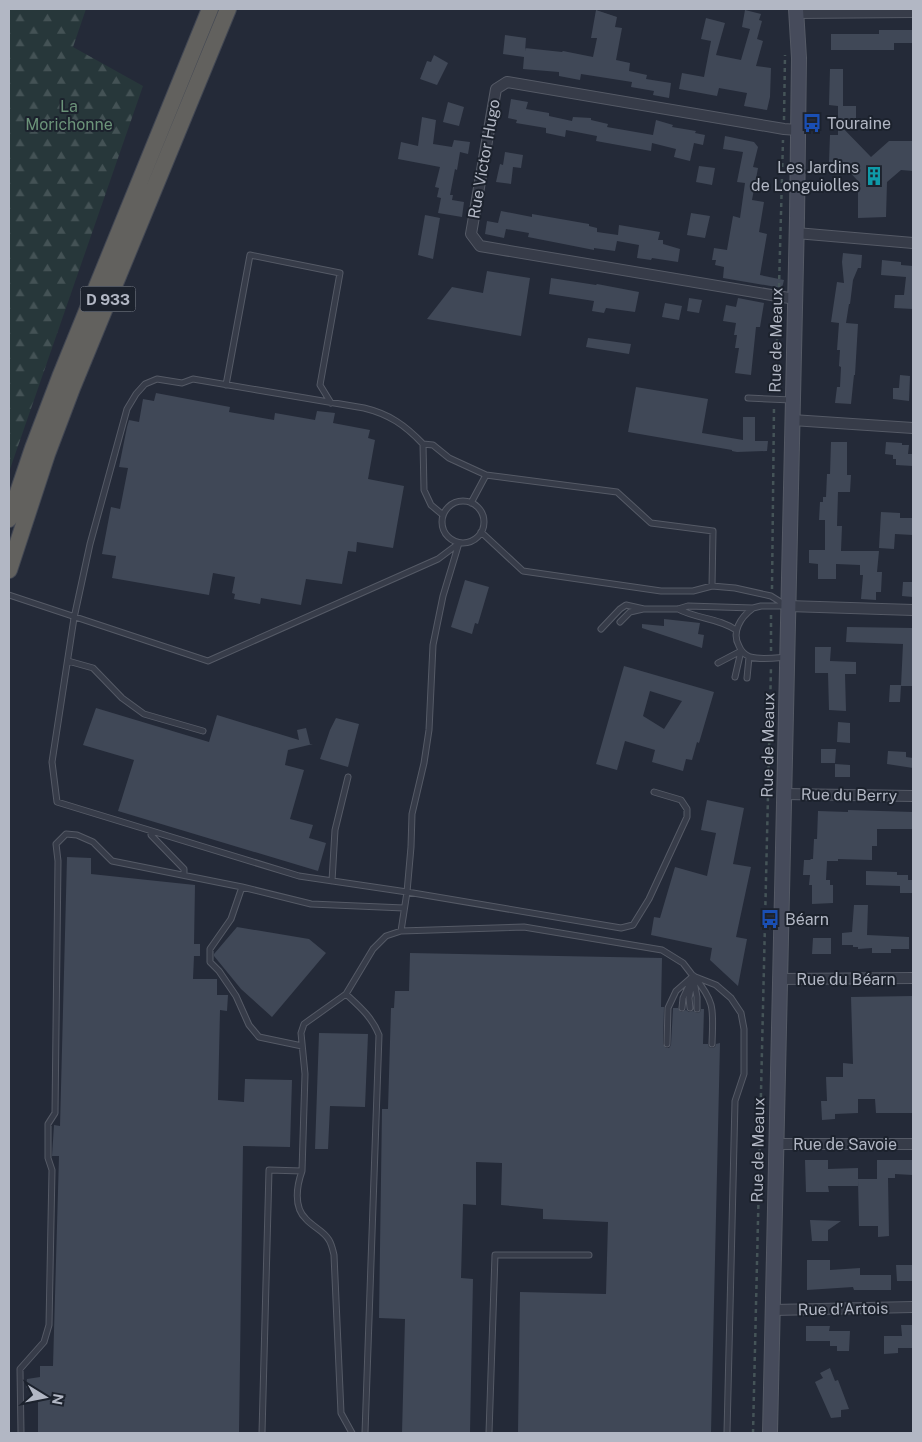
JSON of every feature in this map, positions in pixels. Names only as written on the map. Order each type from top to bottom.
[{"type":"highway","name":"D 933","points":[[9,519],[60,376],[210,9]]},
{"type":"highway","name":"D 933","points":[[9,570],[47,454],[72,388],[228,9]]},
{"type":"main road","name":"Rue de Meaux","points":[[770,1433],[800,11]]},
{"type":"street","points":[[800,11],[913,12]]},
{"type":"street","name":"Rue Victor Hugo","points":[[795,299],[480,246],[471,234],[496,89],[507,82],[798,130]]},
{"type":"street","points":[[796,233],[913,243]]},
{"type":"street","points":[[792,420],[913,428]]},
{"type":"street","points":[[788,606],[913,610]]},
{"type":"street","name":"Rue du Berry","points":[[784,794],[913,796]]},
{"type":"street","name":"Rue du Béarn","points":[[779,979],[913,978]]},
{"type":"street","name":"Rue de Savoie","points":[[776,1144],[913,1144]]},
{"type":"street","name":"Rue d'Artois","points":[[772,1310],[913,1307]]},
{"type":"lane","points":[[226,385],[250,256],[340,273],[320,385],[331,403]]},
{"type":"lane","points":[[654,792],[681,800],[687,809],[686,818],[649,899],[633,925],[621,928],[299,876],[57,802],[52,762],[74,618],[90,544],[127,409],[144,384],[157,378],[182,383],[193,379],[382,413],[398,421],[423,444],[433,445],[449,458],[486,475],[617,492],[651,523],[713,531],[712,586]]},
{"type":"lane","points":[[748,398],[792,400]]},
{"type":"lane","points":[[423,444],[424,490],[431,505],[443,515]]},
{"type":"lane","points":[[472,503],[486,475]]},
{"type":"lane","points":[[465,501],[472,503],[484,518],[482,532],[472,541],[459,543],[452,541],[446,536],[443,529],[443,515],[452,504],[465,501]]},
{"type":"lane","points":[[482,532],[523,570],[661,591],[693,591],[712,586],[735,588],[771,596],[788,606]]},
{"type":"lane","points":[[9,595],[208,661],[438,559],[459,543]]},
{"type":"lane","points":[[401,931],[407,892],[412,814],[424,763],[429,730],[433,645],[443,596],[459,543]]},
{"type":"lane","points":[[601,629],[626,605],[647,609],[678,610],[718,621],[736,630]]},
{"type":"lane","points":[[678,610],[688,606],[753,608],[788,606]]},
{"type":"lane","points":[[753,608],[744,615],[736,630],[736,641],[742,651],[749,657],[787,658]]},
{"type":"lane","points":[[647,609],[650,616]]},
{"type":"lane","points":[[620,622],[630,612],[647,609]]},
{"type":"lane","points":[[718,663],[742,651]]},
{"type":"lane","points":[[735,677],[742,651]]},
{"type":"lane","points":[[747,678],[749,657]]},
{"type":"lane","points":[[68,661],[93,668],[122,698],[144,714],[203,731]]},
{"type":"lane","points":[[332,881],[335,830],[348,777]]},
{"type":"lane","points":[[151,831],[150,835],[184,869],[184,875]]},
{"type":"lane","points":[[21,1433],[20,1369],[44,1342],[48,1325],[52,1170],[48,1158],[48,1124],[55,1113],[58,861],[56,844],[66,834],[77,835],[93,842],[112,861],[242,887],[311,904],[404,908]]},
{"type":"lane","points":[[242,887],[231,919],[210,949],[210,962],[219,971],[236,996],[249,1025],[259,1037],[302,1046]]},
{"type":"lane","points":[[352,1433],[341,1413],[334,1256],[329,1240],[318,1228],[305,1219],[298,1206],[298,1182],[302,1170],[305,1074],[301,1033],[304,1024],[346,994],[374,948],[386,936],[401,931],[524,927],[662,950],[683,962],[707,992],[713,1008],[712,1044]]},
{"type":"lane","points":[[682,1008],[682,998],[693,976]]},
{"type":"lane","points":[[690,1008],[693,976]]},
{"type":"lane","points":[[693,976],[698,1009]]},
{"type":"lane","points":[[667,1044],[668,1008],[676,991],[693,976]]},
{"type":"lane","points":[[693,976],[716,985],[731,998],[742,1013],[744,1028],[744,1074],[735,1101],[727,1433]]},
{"type":"lane","points":[[346,994],[369,1015],[379,1035],[365,1433]]},
{"type":"lane","points":[[262,1433],[269,1170],[302,1170]]},
{"type":"lane","points":[[489,1433],[495,1255],[589,1254]]},
{"type":"path","points":[[784,120],[785,46]]},
{"type":"path","points":[[779,291],[784,136]]},
{"type":"path","points":[[771,596],[774,400],[779,303]]},
{"type":"path","points":[[753,1433],[771,606]]},
{"type":"green space","name":"La Morichonne","points":[[9,9],[86,9],[73,47],[143,86],[9,472]]},
{"type":"building","points":[[596,10],[617,17],[615,27],[622,28],[616,60],[630,63],[629,71],[647,75],[646,79],[671,83],[669,98],[653,95],[654,91],[631,87],[632,82],[581,74],[580,80],[559,76],[559,72],[523,69],[524,57],[503,54],[505,35],[526,38],[525,48],[563,51],[593,57],[597,38],[591,38]]},
{"type":"building","points":[[745,10],[761,14],[759,20],[762,21],[757,39],[763,41],[756,66],[771,68],[770,97],[767,110],[744,106],[747,93],[719,88],[717,96],[679,89],[682,73],[704,77],[711,41],[701,39],[706,18],[725,23],[716,55],[741,60],[750,29],[742,27]]},
{"type":"building","points":[[879,30],[913,30],[913,43],[894,43],[894,50],[831,50],[831,34],[879,34]]},
{"type":"building","points":[[434,55],[448,63],[437,85],[420,79],[427,61],[431,62]]},
{"type":"building","points":[[830,69],[843,69],[843,106],[856,106],[856,122],[838,122],[838,106],[829,105]]},
{"type":"building","points":[[511,99],[528,102],[526,109],[549,113],[549,116],[572,121],[573,117],[591,118],[591,120],[608,124],[607,127],[653,135],[656,120],[673,125],[672,127],[696,131],[695,133],[705,135],[703,145],[694,143],[690,161],[674,157],[676,149],[652,143],[651,151],[596,141],[597,136],[566,130],[565,137],[546,133],[546,128],[516,123],[517,120],[508,118]]},
{"type":"building","points":[[448,102],[464,107],[459,126],[443,122]]},
{"type":"building","points":[[422,117],[436,120],[433,144],[452,147],[454,140],[470,142],[468,154],[460,152],[450,195],[453,195],[452,200],[464,202],[462,217],[438,213],[441,198],[437,197],[439,188],[435,187],[440,167],[398,159],[401,142],[418,146]]},
{"type":"building","name":"Les Jardins de Longuiolles","points":[[838,123],[871,157],[889,141],[913,141],[913,171],[901,170],[887,182],[886,217],[858,218],[858,181],[841,163],[829,162],[830,135],[838,135]]},
{"type":"building","points":[[725,136],[754,142],[758,147],[753,167],[758,168],[752,200],[764,202],[759,232],[767,234],[760,275],[784,280],[782,288],[723,278],[724,267],[715,265],[716,260],[712,260],[714,248],[727,250],[733,216],[740,218],[745,183],[737,182],[743,152],[723,149]]},
{"type":"building","points":[[505,152],[523,155],[521,168],[513,167],[511,184],[496,182],[500,164],[503,165]]},
{"type":"building","points":[[699,166],[715,168],[712,185],[696,182]]},
{"type":"building","points":[[501,211],[532,217],[532,214],[589,224],[589,226],[597,228],[597,232],[618,235],[619,225],[660,232],[658,240],[663,240],[663,244],[680,249],[678,262],[637,258],[639,245],[617,241],[615,251],[594,248],[594,250],[528,237],[529,233],[506,229],[504,238],[485,234],[487,221],[498,223]]},
{"type":"building","points":[[691,213],[710,216],[705,238],[687,235]]},
{"type":"building","points":[[425,215],[440,218],[433,259],[418,255]]},
{"type":"building","points":[[843,253],[862,255],[861,268],[858,268],[853,280],[846,323],[858,324],[851,404],[835,403],[837,387],[840,387],[841,367],[839,366],[840,350],[837,350],[839,323],[831,322],[837,282],[844,283]]},
{"type":"building","points":[[882,260],[901,262],[901,265],[913,266],[913,309],[894,308],[895,295],[904,295],[906,277],[881,275]]},
{"type":"building","points":[[487,271],[530,278],[521,336],[427,319],[452,287],[483,293]]},
{"type":"building","points":[[551,278],[639,292],[635,312],[606,308],[604,313],[592,311],[594,301],[549,294]]},
{"type":"building","points":[[689,298],[702,300],[699,313],[687,311]]},
{"type":"building","points":[[738,298],[764,303],[760,327],[756,327],[751,375],[735,373],[739,348],[735,348],[737,335],[734,335],[736,323],[723,321],[726,305],[736,307]]},
{"type":"building","points":[[665,303],[682,306],[679,320],[662,317]]},
{"type":"building","points":[[588,338],[631,344],[629,354],[586,347]]},
{"type":"building","points":[[900,375],[910,376],[909,401],[893,399],[893,388],[899,388]]},
{"type":"building","points":[[636,387],[708,399],[702,433],[743,440],[743,417],[755,417],[755,441],[768,441],[767,451],[737,452],[628,432]]},
{"type":"building","points":[[156,393],[230,407],[229,412],[274,420],[275,413],[315,420],[317,411],[335,413],[333,423],[370,430],[368,438],[375,440],[368,479],[404,486],[393,548],[357,542],[356,552],[348,551],[342,584],[306,579],[301,605],[261,598],[260,604],[234,599],[235,594],[232,593],[235,577],[213,573],[209,595],[112,578],[116,556],[102,554],[111,507],[120,509],[128,468],[119,467],[127,427],[129,420],[139,422],[143,399],[154,401]]},
{"type":"building","points":[[831,442],[847,442],[847,475],[851,475],[850,492],[838,492],[837,526],[842,526],[841,551],[879,551],[877,572],[882,572],[881,592],[876,592],[876,600],[861,599],[863,575],[860,575],[860,565],[836,564],[836,579],[818,579],[818,564],[809,563],[809,550],[825,550],[825,520],[819,520],[820,502],[823,502],[823,497],[826,497],[827,474],[830,474]]},
{"type":"building","points":[[886,442],[909,445],[908,454],[913,454],[913,466],[896,465],[896,459],[893,459],[893,455],[885,454]]},
{"type":"building","points":[[881,512],[900,513],[900,518],[913,518],[913,535],[895,534],[894,549],[879,548]]},
{"type":"building","points":[[465,580],[489,587],[478,624],[475,623],[472,634],[451,627]]},
{"type":"building","points":[[903,582],[913,582],[913,597],[902,596]]},
{"type":"building","points":[[664,619],[700,623],[698,634],[704,635],[702,648],[642,628],[642,624],[664,626]]},
{"type":"building","points":[[847,627],[913,628],[913,686],[901,686],[903,644],[846,642]]},
{"type":"building","points":[[815,647],[831,647],[830,661],[856,662],[856,674],[845,674],[846,711],[829,710],[828,673],[815,673]]},
{"type":"building","points":[[624,666],[714,692],[699,743],[697,742],[692,760],[686,759],[683,771],[652,762],[655,750],[625,741],[617,770],[596,764]],"holes":[[[650,691],[682,701],[664,729],[643,716]]]},
{"type":"building","points":[[890,685],[901,685],[900,702],[889,702]]},
{"type":"building","points":[[96,708],[209,742],[217,715],[299,740],[297,730],[306,728],[310,744],[313,744],[288,750],[285,765],[304,770],[290,819],[313,825],[309,838],[326,843],[318,871],[118,811],[134,760],[83,745]]},
{"type":"building","points":[[336,718],[359,724],[348,767],[320,759]]},
{"type":"building","points":[[838,722],[850,723],[850,743],[837,742]]},
{"type":"building","points":[[821,749],[836,749],[835,763],[821,763]]},
{"type":"building","points":[[888,751],[906,752],[906,757],[913,758],[913,768],[887,764]]},
{"type":"building","points":[[835,764],[850,765],[850,777],[835,777]]},
{"type":"building","points":[[707,800],[744,808],[733,864],[751,867],[736,937],[747,939],[738,986],[710,960],[712,948],[651,935],[654,917],[660,918],[675,867],[707,876],[716,833],[701,830]]},
{"type":"building","points":[[848,810],[913,812],[913,829],[877,829],[877,846],[872,846],[872,860],[838,859],[838,861],[827,861],[826,880],[830,880],[830,885],[833,885],[833,903],[812,904],[812,885],[809,885],[810,875],[803,875],[804,860],[813,859],[814,839],[817,839],[818,811],[848,812]]},
{"type":"building","points":[[67,857],[91,858],[91,874],[195,885],[194,944],[200,944],[200,956],[194,956],[193,979],[217,979],[217,995],[228,995],[227,1011],[220,1010],[218,1100],[244,1102],[245,1079],[292,1080],[290,1147],[243,1146],[239,1433],[38,1433],[38,1391],[31,1391],[26,1387],[27,1379],[40,1377],[40,1366],[53,1366],[59,1156],[52,1156],[54,1125],[60,1126]]},
{"type":"building","points":[[866,871],[897,872],[897,875],[908,875],[908,880],[913,880],[913,893],[900,893],[900,886],[866,885]]},
{"type":"building","points":[[854,905],[868,905],[867,935],[909,937],[909,949],[891,949],[891,953],[872,953],[872,948],[858,949],[858,947],[853,947],[853,945],[842,945],[842,933],[852,932]]},
{"type":"building","points":[[237,927],[309,939],[326,953],[272,1017],[241,989],[214,956]]},
{"type":"building","points":[[813,938],[831,938],[831,954],[812,954]]},
{"type":"building","points":[[410,953],[662,958],[661,1007],[664,1007],[663,1044],[666,1048],[669,1048],[671,1045],[673,1008],[678,1008],[681,1012],[686,1010],[697,1013],[704,1009],[703,1044],[708,1044],[712,1048],[720,1043],[711,1433],[518,1433],[520,1292],[606,1294],[608,1222],[543,1219],[543,1209],[501,1205],[502,1163],[476,1162],[476,1205],[463,1204],[461,1278],[473,1279],[470,1433],[402,1433],[405,1319],[379,1318],[382,1109],[388,1109],[391,1008],[394,1008],[395,991],[409,991]]},
{"type":"building","points":[[913,996],[913,1113],[876,1113],[875,1099],[858,1099],[858,1113],[835,1114],[835,1119],[822,1120],[821,1101],[827,1101],[826,1077],[843,1077],[843,1063],[853,1064],[851,997]]},
{"type":"building","points":[[319,1033],[368,1034],[365,1107],[330,1106],[328,1149],[315,1149]]},
{"type":"building","points":[[805,1160],[828,1160],[828,1169],[858,1168],[858,1179],[877,1179],[877,1160],[913,1160],[913,1175],[895,1174],[895,1178],[888,1178],[889,1236],[878,1237],[878,1226],[859,1226],[858,1180],[858,1186],[828,1186],[829,1192],[806,1192]]},
{"type":"building","points":[[810,1220],[841,1221],[828,1230],[828,1241],[812,1241]]},
{"type":"building","points":[[807,1260],[830,1260],[830,1270],[860,1268],[860,1275],[891,1275],[891,1290],[854,1290],[853,1287],[807,1290]]},
{"type":"building","points":[[896,1265],[913,1265],[913,1281],[897,1281]]},
{"type":"building","points":[[901,1325],[913,1325],[913,1348],[898,1348],[898,1353],[884,1354],[884,1336],[902,1336]]},
{"type":"building","points":[[806,1326],[830,1326],[829,1331],[850,1331],[849,1351],[837,1351],[837,1346],[830,1346],[830,1341],[806,1341]]},
{"type":"building","points":[[830,1368],[835,1381],[838,1380],[849,1409],[841,1410],[841,1417],[831,1418],[815,1382],[823,1378],[820,1373]]},
{"type":"place","name":"Touraine","points":[[812,123]]},
{"type":"place","name":"Les Jardins de Longuiolles","points":[[874,176]]},
{"type":"place","name":"Béarn","points":[[770,919]]}]
